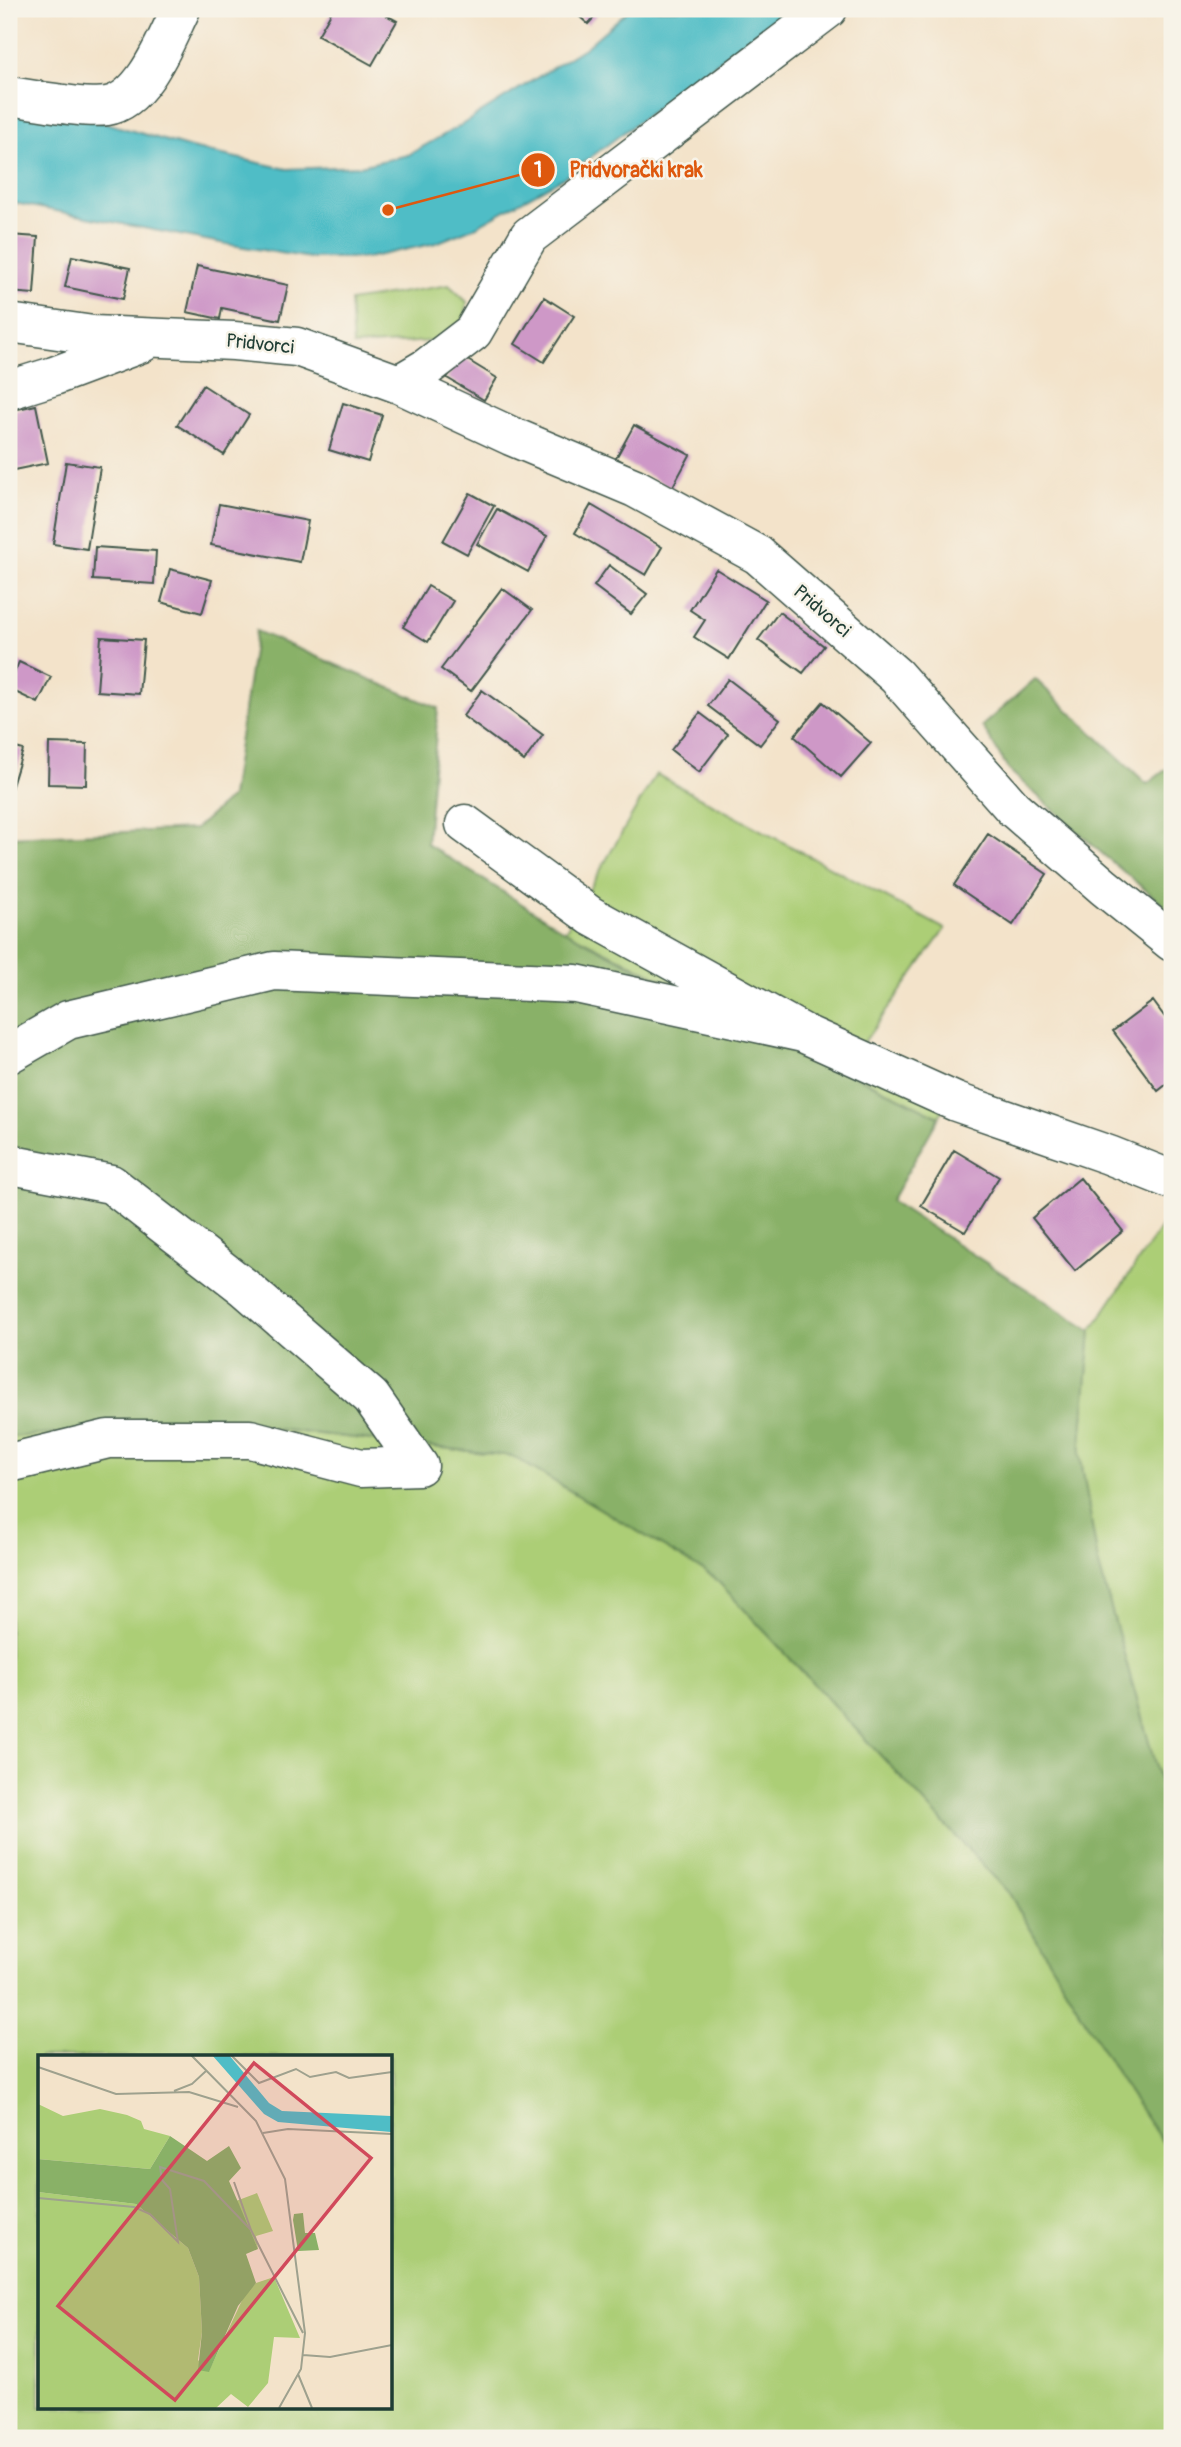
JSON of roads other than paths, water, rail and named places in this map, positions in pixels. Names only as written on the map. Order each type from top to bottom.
[{"type":"street","points":[[9,96],[106,107],[126,100],[155,60],[181,9]]},
{"type":"street","points":[[399,384],[426,368],[473,332],[530,236],[828,9]]},
{"type":"street","name":"Pridvorci","points":[[9,323],[93,335],[234,341],[297,347],[399,384],[511,436],[635,488],[758,555],[896,677],[1013,808],[1172,942]]},
{"type":"street","name":"Pridvorci","points":[[9,390],[157,338]]},
{"type":"street","points":[[464,824],[591,916],[803,1033],[956,1101],[1109,1154],[1172,1180]]},
{"type":"street","points":[[9,1054],[68,1020],[274,971],[576,984],[803,1033]]},
{"type":"street","points":[[9,1161],[12,1165],[111,1184],[244,1287],[371,1397],[419,1466],[361,1468],[250,1439],[108,1439],[9,1464]]},
{"type":"water","points":[[630,9],[788,9],[563,178],[473,228],[436,243],[367,258],[310,258],[9,202],[9,106],[89,118],[191,148],[287,169],[360,166],[408,155],[463,124],[586,47]]},
{"type":"place","name":"Pridvorački krak","points":[[388,210]]}]
